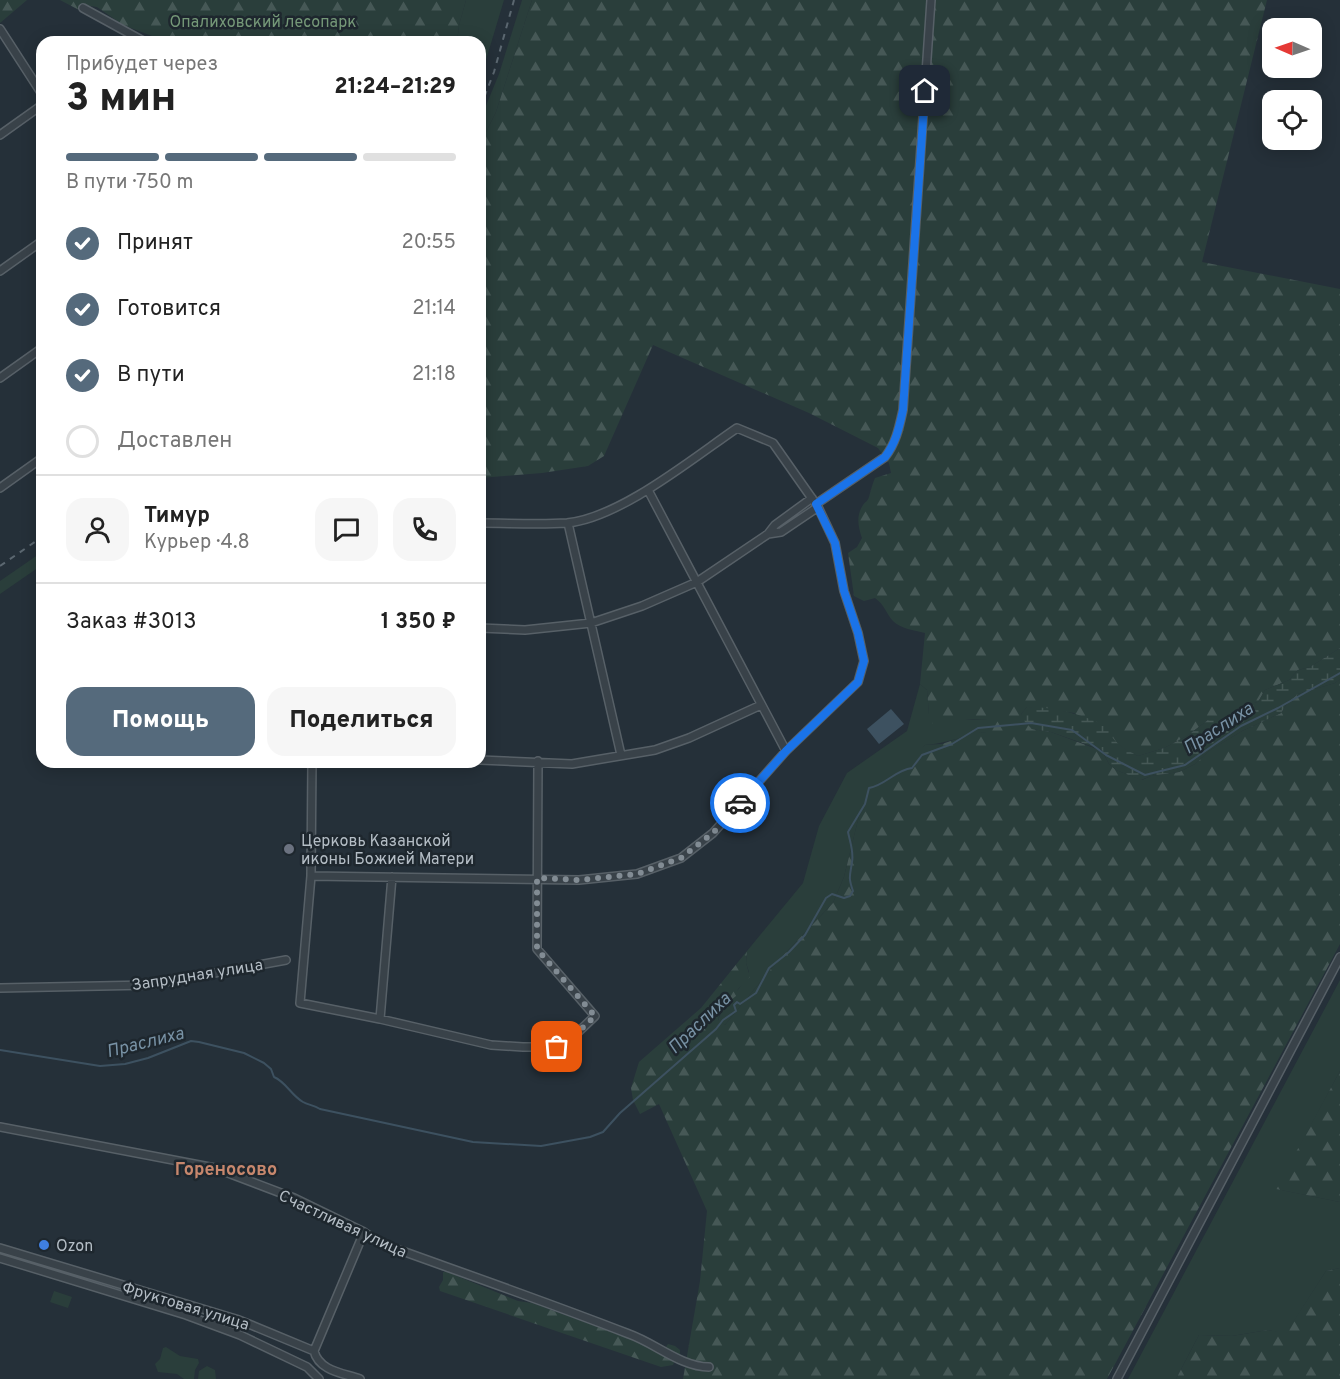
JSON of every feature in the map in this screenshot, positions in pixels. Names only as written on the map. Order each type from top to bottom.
[{"type":"street","points":[[486,628],[525,630],[591,623],[656,602],[697,582],[768,534],[781,532],[816,503],[885,457],[893,447],[899,430],[903,399],[931,0]]},
{"type":"street","points":[[83,8],[133,36]]},
{"type":"street","points":[[0,29],[36,85]]},
{"type":"street","points":[[0,135],[36,109]]},
{"type":"street","points":[[0,271],[36,245]]},
{"type":"street","points":[[0,378],[36,352]]},
{"type":"street","points":[[311,876],[579,880],[637,874],[681,858],[714,832],[786,751],[858,682],[864,661],[858,633],[844,591],[835,543],[816,503],[773,443],[737,428],[648,490],[605,512],[568,523],[486,523]]},
{"type":"street","points":[[0,488],[36,462]]},
{"type":"street","points":[[648,490],[786,751]]},
{"type":"street","points":[[568,523],[621,756]]},
{"type":"street","points":[[486,760],[572,764],[655,750],[689,738],[761,705]]},
{"type":"street","points":[[312,768],[311,876],[300,1003],[502,1046],[557,1047],[575,1035],[595,1016],[537,949],[538,761]]},
{"type":"street","points":[[380,1019],[392,877]]},
{"type":"street","points":[[1117,1379],[1340,957]]},
{"type":"street","name":"Запрудная улица","points":[[0,988],[149,985],[286,960]]},
{"type":"street","name":"Счастливая улица","points":[[0,1127],[215,1168],[294,1198],[364,1232],[380,1243],[632,1335],[681,1360],[701,1367],[709,1367]]},
{"type":"street","points":[[314,1351],[364,1232]]},
{"type":"street","name":"Фруктовая улица","points":[[0,1248],[239,1320],[314,1351],[316,1359],[323,1365],[360,1379]]},
{"type":"street","points":[[0,1258],[186,1315],[240,1335],[307,1366],[319,1379]]},
{"type":"green space","points":[[0,0],[27,0],[0,23]]},
{"type":"green space","name":"Опалиховский лесопарк","points":[[60,0],[466,0],[458,36],[152,36],[123,25],[97,7],[84,5],[79,10]]},
{"type":"green space","points":[[466,0],[504,0],[486,60],[486,36],[458,36]]},
{"type":"green space","points":[[522,0],[532,0],[496,112],[486,132],[486,105],[499,74]]},
{"type":"green space","points":[[532,0],[1267,0],[1202,262],[1340,289],[1340,648],[1310,667],[1298,670],[1289,680],[1265,690],[1258,702],[1245,705],[1222,720],[1208,720],[1187,736],[1164,748],[1138,756],[1074,713],[1027,707],[1021,714],[1032,729],[1051,732],[1102,751],[1109,764],[1116,770],[1142,780],[1151,776],[1179,772],[1195,764],[1209,751],[1242,731],[1281,713],[1288,702],[1298,694],[1335,683],[1340,679],[1340,944],[1107,1379],[683,1379],[700,1281],[707,1211],[659,1104],[640,1114],[633,1100],[631,1088],[639,1062],[701,1008],[747,951],[746,963],[750,977],[738,989],[736,996],[721,1008],[718,1020],[725,1025],[776,963],[833,903],[844,877],[859,816],[888,777],[925,745],[942,744],[974,733],[987,732],[987,719],[933,724],[929,714],[927,690],[920,684],[925,633],[896,624],[875,598],[864,601],[854,596],[848,553],[857,547],[862,538],[858,521],[859,513],[869,498],[875,478],[891,473],[889,463],[878,448],[809,413],[653,345],[604,456],[588,466],[486,478],[486,132],[496,112]]},
{"type":"green space","points":[[36,556],[36,569],[0,594],[0,581]]},
{"type":"green space","points":[[1340,648],[1340,679],[1335,683],[1298,694],[1288,702],[1281,713],[1242,731],[1209,751],[1195,764],[1179,772],[1151,776],[1141,780],[1116,770],[1109,764],[1102,750],[1051,732],[1032,729],[1021,714],[1027,707],[1038,707],[1088,718],[1108,727],[1115,741],[1138,756],[1164,748],[1187,736],[1208,720],[1222,720],[1245,705],[1258,702],[1265,690],[1289,680],[1298,670],[1310,667]]},
{"type":"green space","points":[[920,684],[927,690],[929,714],[958,720],[987,719],[987,732],[925,745],[859,816],[844,877],[833,903],[776,963],[725,1025],[718,1021],[720,1014],[749,972],[746,963],[747,951],[803,883],[819,826],[847,773],[907,731]]},
{"type":"green space","points":[[1340,980],[1340,1071],[1277,1189],[1340,1202],[1340,1268],[1326,1271],[1286,1334],[1268,1330],[1232,1336],[1199,1335],[1176,1379],[1128,1379]]},
{"type":"green space","points":[[1340,1071],[1340,1202],[1276,1189]]},
{"type":"green space","points":[[1340,1268],[1340,1379],[1176,1379],[1199,1335],[1232,1336],[1268,1330],[1286,1333],[1326,1271]]},
{"type":"green space","points":[[443,1272],[518,1301],[532,1303],[628,1338],[659,1352],[663,1351],[668,1344],[675,1346],[680,1350],[680,1355],[676,1357],[673,1365],[661,1367],[440,1291]]},
{"type":"green space","points":[[54,1291],[72,1297],[68,1308],[50,1302]]},
{"type":"green space","points":[[166,1347],[180,1356],[198,1359],[194,1379],[184,1379],[177,1374],[158,1372],[155,1364],[160,1359],[163,1348]]},
{"type":"green space","points":[[207,1366],[215,1370],[216,1379],[198,1379],[199,1371]]},
{"type":"water","points":[[891,709],[904,724],[879,744],[867,729]]},
{"type":"waterway","name":"Праслиха","points":[[0,1050],[100,1066],[125,1064],[148,1058],[191,1041],[199,1042],[244,1053],[264,1063],[271,1069],[274,1077],[299,1099],[320,1109],[473,1142],[541,1146],[590,1137],[603,1132],[620,1113],[716,1029],[723,1020],[736,1011],[734,1005],[737,1002],[740,1004],[756,993],[769,968],[805,935],[826,898],[832,894],[844,898],[850,896],[853,891],[850,883],[852,847],[848,832],[865,804],[869,788],[912,768],[922,755],[952,744],[978,728],[1031,723],[1072,730],[1106,755],[1145,775],[1185,765],[1241,726],[1340,673]]},
{"type":"railway","points":[[486,93],[514,0]]},
{"type":"railway","points":[[0,566],[36,541]]},
{"type":"way so far","points":[[557,1047],[575,1035],[595,1016],[537,949],[537,878],[579,880],[637,874],[681,858],[714,832],[740,803]]},
{"type":"place","name":"Церковь Казанской иконы Божией Матери","points":[[289,849]]},
{"type":"place","name":"Ozon","points":[[44,1245]]},
{"type":"district","name":"Гореносово","points":[[226,1169]]},
{"type":"route","points":[[740,803],[786,751],[858,682],[864,661],[858,633],[844,591],[835,543],[816,504],[885,457],[893,447],[899,430],[903,410],[925,91]]}]
